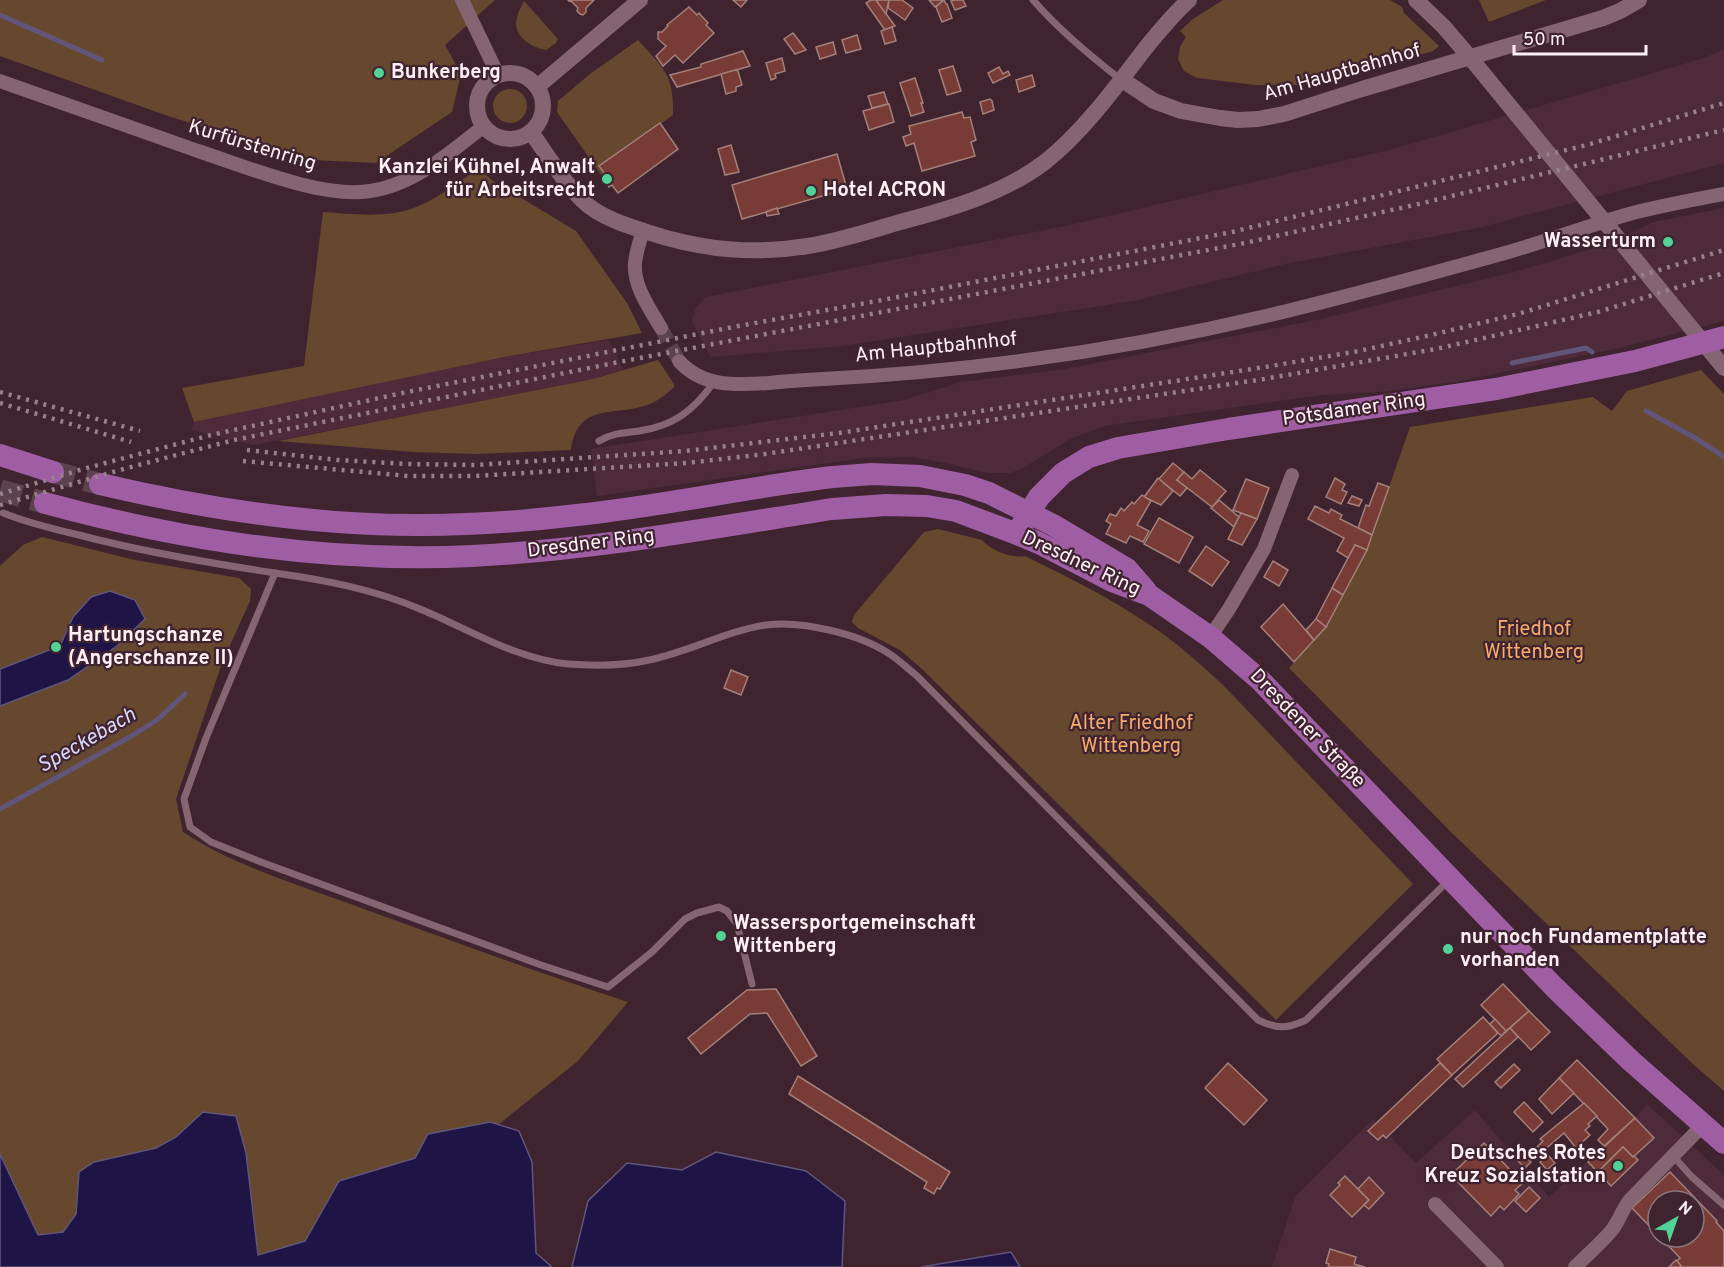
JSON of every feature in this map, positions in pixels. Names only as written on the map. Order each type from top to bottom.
[{"type":"main road","name":"Potsdamer Ring","points":[[1017,534],[1039,496],[1072,466],[1118,448],[1496,389],[1625,363],[1724,337]]},
{"type":"main road","points":[[0,454],[53,472]]},
{"type":"main road","name":"Dresdner Ring","points":[[100,484],[218,508],[327,521],[422,525],[577,515],[808,480],[872,474],[920,476],[965,485],[989,493],[1029,512],[1127,569],[1149,595]]},
{"type":"main road","name":"Dresdner Ring","points":[[45,503],[162,531],[258,547],[361,556],[436,557],[580,548],[832,509],[886,505],[927,506],[956,511],[1017,534],[1112,581],[1149,595]]},
{"type":"main road","name":"Dresdener Straße","points":[[1149,595],[1210,637],[1260,680],[1580,1013],[1724,1143]]},
{"type":"street","points":[[462,0],[498,75]]},
{"type":"street","points":[[537,87],[640,0]]},
{"type":"street","points":[[531,132],[584,202],[600,214],[642,230],[700,245],[743,250],[798,248],[827,243],[927,215],[996,191],[1045,162],[1071,138],[1161,29],[1189,0]]},
{"type":"street","name":"Am Hauptbahnhof","points":[[1121,79],[1169,108],[1211,117],[1238,120],[1258,118],[1284,114],[1566,29],[1611,14],[1639,0]]},
{"type":"street","points":[[1420,4],[1468,55],[1724,368]]},
{"type":"street","points":[[510,73],[521,75],[537,87],[543,100],[542,112],[531,132],[519,138],[506,139],[494,135],[484,126],[479,116],[478,97],[484,86],[498,75],[510,73]]},
{"type":"street","name":"Kurfürstenring","points":[[0,81],[246,167],[305,185],[354,193],[388,187],[421,172],[484,126]]},
{"type":"street","name":"Am Hauptbahnhof","points":[[679,361],[695,375],[727,385],[854,378],[996,364],[1112,348],[1287,311],[1508,252],[1628,214],[1724,194]]},
{"type":"street","points":[[642,230],[635,264],[636,275],[639,286],[661,328]]},
{"type":"street","points":[[1210,637],[1264,549],[1292,475]]},
{"type":"street","points":[[1575,1267],[1612,1229],[1629,1201],[1703,1125]]},
{"type":"street","points":[[1435,1204],[1497,1267]]},
{"type":"lane","points":[[1034,0],[1075,42],[1121,79]]},
{"type":"lane","points":[[599,441],[606,436],[652,429],[667,424],[686,414],[702,399],[714,382]]},
{"type":"lane","points":[[3,513],[108,543],[172,557],[322,580],[370,591],[419,608],[493,642],[528,655],[565,664],[605,666],[649,660],[747,629],[769,625],[808,626],[863,640],[889,653],[917,676],[1258,1020],[1271,1026],[1296,1025],[1306,1020],[1450,879]]},
{"type":"lane","points":[[275,573],[206,738],[184,799],[190,827],[211,842],[261,862],[530,961],[608,987],[652,952],[685,919],[719,907],[727,911],[737,924],[752,984]]},
{"type":"lane","points":[[1673,1156],[1692,1177],[1724,1205]]},
{"type":"shaded area","points":[[1724,49],[1724,163],[1478,228],[1285,264],[1133,301],[842,346],[710,357],[692,321],[695,309],[706,297],[1070,225],[1393,149],[1704,58]]},
{"type":"shaded area","points":[[1724,208],[1724,321],[1619,348],[1461,381],[1381,392],[1321,395],[1104,426],[1070,439],[1023,468],[1010,473],[988,473],[912,457],[864,458],[597,496],[591,449],[904,400],[961,382],[1065,369],[1316,320],[1518,271],[1601,246],[1654,222]]},
{"type":"shaded area","points":[[609,340],[623,370],[593,379],[254,445],[191,430],[194,422],[274,404],[504,357]]},
{"type":"shaded area","points":[[110,591],[135,600],[145,619],[117,646],[68,680],[0,706],[0,669],[60,646],[73,617],[91,597]]},
{"type":"shaded area","points":[[1647,1104],[1724,1175],[1724,1267],[1272,1267],[1295,1197],[1373,1119],[1416,1163],[1475,1110],[1549,1197],[1635,1118]]},
{"type":"shaded area","points":[[203,1112],[236,1116],[246,1153],[258,1255],[305,1241],[339,1181],[415,1158],[428,1134],[490,1122],[519,1131],[532,1162],[536,1253],[552,1267],[0,1267],[0,1154],[38,1235],[63,1232],[76,1214],[79,1172],[94,1162],[156,1148],[176,1137]]},
{"type":"shaded area","points":[[716,1152],[806,1171],[845,1201],[842,1267],[572,1267],[588,1201],[627,1163],[682,1170]]},
{"type":"shaded area","points":[[1011,1252],[1020,1267],[921,1267]]},
{"type":"green space","points":[[0,0],[495,0],[445,45],[461,74],[452,112],[376,163],[312,160],[168,116],[0,56]]},
{"type":"green space","points":[[1223,0],[1390,0],[1402,7],[1404,13],[1439,46],[1433,51],[1311,85],[1255,85],[1197,78],[1184,71],[1178,59],[1180,47],[1186,37],[1180,31],[1193,19]]},
{"type":"green space","points":[[1479,0],[1546,0],[1489,22]]},
{"type":"green space","points":[[524,1],[558,39],[546,50],[528,43],[519,33],[516,21]]},
{"type":"green space","points":[[638,40],[666,73],[672,90],[673,115],[600,167],[605,174],[602,176],[557,112],[558,101],[590,74]]},
{"type":"green space","points":[[510,89],[522,94],[527,106],[522,118],[510,123],[498,118],[493,106],[498,94]]},
{"type":"green space","points":[[479,168],[493,181],[576,231],[627,303],[642,333],[504,357],[194,422],[182,388],[304,366],[323,212],[390,214],[401,212],[438,196]]},
{"type":"green space","points":[[658,360],[674,387],[655,402],[647,405],[598,414],[589,418],[581,424],[571,450],[476,454],[413,452],[278,441],[593,379]]},
{"type":"green space","name":"Friedhof Wittenberg","points":[[1701,370],[1724,394],[1724,1091],[1452,833],[1289,668],[1326,627],[1367,550],[1410,427],[1593,397],[1612,411],[1627,391]]},
{"type":"green space","name":"Alter Friedhof Wittenberg","points":[[938,529],[982,540],[990,547],[1008,555],[1025,556],[1104,597],[1169,638],[1222,684],[1413,884],[1276,1020],[921,668],[900,650],[858,628],[852,622],[854,615],[924,532]]},
{"type":"green space","points":[[42,537],[135,560],[239,578],[251,589],[250,601],[222,663],[176,799],[183,832],[226,856],[271,875],[496,957],[628,1002],[578,1061],[499,1124],[490,1122],[415,1158],[339,1181],[305,1241],[258,1255],[246,1153],[203,1112],[176,1137],[156,1148],[94,1162],[79,1172],[76,1214],[63,1232],[38,1235],[0,1154],[0,566],[23,545]]},
{"type":"building","points":[[570,0],[594,0],[583,15],[577,11],[578,8]]},
{"type":"building","points":[[733,0],[747,0],[741,7]]},
{"type":"building","points":[[876,0],[895,26],[885,30],[866,3]]},
{"type":"building","points":[[876,0],[889,0],[886,14]]},
{"type":"building","points":[[889,0],[902,0],[913,8],[905,20],[888,8]]},
{"type":"building","points":[[929,0],[944,0],[935,7]]},
{"type":"building","points":[[944,0],[952,18],[942,22],[936,7]]},
{"type":"building","points":[[963,0],[966,6],[955,10],[951,1]]},
{"type":"building","points":[[689,7],[697,15],[699,13],[714,33],[683,63],[675,55],[663,66],[656,56],[666,46],[658,39],[658,32],[662,32]]},
{"type":"building","points":[[892,27],[896,41],[885,44],[881,31]]},
{"type":"building","points":[[793,33],[806,50],[795,54],[784,39]]},
{"type":"building","points":[[857,35],[861,49],[846,53],[842,40]]},
{"type":"building","points":[[833,42],[836,54],[820,59],[816,47]]},
{"type":"building","points":[[743,51],[750,66],[677,87],[670,75],[701,67],[701,64]]},
{"type":"building","points":[[782,58],[785,71],[775,74],[776,78],[771,80],[766,63]]},
{"type":"building","points":[[953,66],[961,91],[947,95],[939,70]]},
{"type":"building","points":[[999,67],[1003,74],[1008,71],[1010,75],[993,83],[988,73]]},
{"type":"building","points":[[738,71],[742,85],[736,87],[736,91],[726,94],[721,74]]},
{"type":"building","points":[[1032,75],[1035,86],[1019,92],[1016,80]]},
{"type":"building","points":[[915,78],[924,112],[911,116],[900,83]]},
{"type":"building","points":[[884,92],[888,104],[872,108],[868,96]]},
{"type":"building","points":[[990,99],[994,110],[983,114],[980,102]]},
{"type":"building","points":[[889,104],[894,122],[869,130],[863,111]]},
{"type":"building","points":[[962,112],[964,118],[970,117],[976,140],[971,142],[975,156],[922,171],[914,143],[906,146],[903,137],[911,134],[909,126]]},
{"type":"building","points":[[660,123],[678,149],[618,193],[612,185],[609,187],[602,176],[605,174],[599,166]]},
{"type":"building","points":[[731,145],[739,172],[725,175],[718,149]]},
{"type":"building","name":"Hotel ACRON","points":[[837,154],[847,189],[742,219],[732,185]]},
{"type":"building","points":[[777,208],[779,214],[767,216],[766,212]]},
{"type":"building","points":[[1173,463],[1184,472],[1177,480],[1187,488],[1180,496],[1159,479]]},
{"type":"building","points":[[1200,470],[1226,491],[1212,507],[1177,480],[1184,472],[1192,479]]},
{"type":"building","points":[[1158,478],[1173,491],[1161,505],[1144,497]]},
{"type":"building","points":[[1335,478],[1345,484],[1342,490],[1347,492],[1341,504],[1326,497]]},
{"type":"building","points":[[1246,479],[1269,488],[1257,519],[1233,510]]},
{"type":"building","points":[[1378,483],[1389,487],[1372,535],[1358,528],[1366,505],[1369,506]]},
{"type":"building","points":[[1142,495],[1151,501],[1137,525],[1149,531],[1143,542],[1130,536],[1126,543],[1106,534],[1111,524],[1106,521],[1110,514],[1116,516],[1121,508],[1124,511]]},
{"type":"building","points":[[1352,496],[1362,500],[1359,506],[1348,503]]},
{"type":"building","points":[[1219,500],[1239,517],[1234,527],[1211,508]]},
{"type":"building","points":[[1315,506],[1329,513],[1331,509],[1342,515],[1340,519],[1372,535],[1367,550],[1355,545],[1348,558],[1337,551],[1344,538],[1308,519]]},
{"type":"building","points":[[1241,513],[1257,519],[1242,545],[1228,539]]},
{"type":"building","points":[[1159,518],[1193,537],[1179,563],[1144,544]]},
{"type":"building","points":[[1355,545],[1367,550],[1343,595],[1332,588]]},
{"type":"building","points":[[1206,546],[1229,562],[1212,586],[1189,571]]},
{"type":"building","points":[[1273,561],[1288,570],[1279,586],[1264,577]]},
{"type":"building","points":[[1332,588],[1343,595],[1326,627],[1316,619]]},
{"type":"building","points":[[1283,604],[1314,640],[1294,662],[1261,627]]},
{"type":"building","points":[[1316,619],[1326,627],[1314,640],[1306,630]]},
{"type":"building","points":[[731,670],[748,677],[741,695],[724,688]]},
{"type":"building","points":[[1503,984],[1529,1011],[1506,1031],[1481,1005]]},
{"type":"building","points":[[776,989],[817,1056],[801,1066],[767,1013],[750,1014],[701,1054],[688,1038],[747,990]]},
{"type":"building","points":[[1529,1011],[1550,1032],[1531,1050],[1510,1028]]},
{"type":"building","points":[[1483,1017],[1498,1033],[1452,1075],[1437,1059]]},
{"type":"building","points":[[1495,1019],[1506,1031],[1501,1036],[1490,1024]]},
{"type":"building","points":[[1510,1028],[1518,1037],[1463,1087],[1455,1079]]},
{"type":"building","points":[[1577,1060],[1635,1118],[1604,1146],[1598,1140],[1608,1129],[1559,1078]]},
{"type":"building","points":[[1228,1063],[1267,1100],[1244,1125],[1205,1088]]},
{"type":"building","points":[[1440,1063],[1452,1075],[1386,1138],[1383,1135],[1378,1140],[1368,1131]]},
{"type":"building","points":[[1514,1064],[1520,1070],[1501,1088],[1495,1082]]},
{"type":"building","points":[[798,1076],[950,1172],[940,1189],[937,1188],[934,1194],[924,1188],[927,1182],[789,1094]]},
{"type":"building","points":[[1559,1078],[1574,1093],[1552,1114],[1539,1099]]},
{"type":"building","points":[[1524,1102],[1543,1122],[1533,1132],[1514,1112]]},
{"type":"building","points":[[1584,1103],[1597,1116],[1585,1130],[1590,1135],[1576,1148],[1564,1133],[1542,1152],[1537,1147],[1543,1141],[1540,1139]]},
{"type":"building","points":[[1635,1118],[1654,1138],[1633,1157],[1623,1147],[1598,1172],[1588,1162]]},
{"type":"building","points":[[1484,1143],[1523,1183],[1515,1190],[1519,1194],[1504,1210],[1500,1206],[1491,1216],[1451,1175]]},
{"type":"building","name":"Deutsches Rotes Kreuz Sozialstation","points":[[1623,1147],[1638,1160],[1611,1186],[1598,1172]]},
{"type":"building","points":[[1521,1152],[1531,1162],[1525,1168],[1515,1158]]},
{"type":"building","points":[[1548,1155],[1555,1163],[1547,1170],[1540,1162]]},
{"type":"building","points":[[1670,1172],[1686,1189],[1652,1189]]},
{"type":"building","points":[[1345,1176],[1369,1200],[1352,1217],[1330,1195]]},
{"type":"building","points":[[1369,1177],[1384,1193],[1369,1209],[1364,1205],[1369,1200],[1358,1189]]},
{"type":"building","points":[[1529,1187],[1540,1198],[1526,1212],[1515,1201]]},
{"type":"building","points":[[1646,1195],[1646,1223],[1632,1208]]},
{"type":"building","points":[[1706,1210],[1724,1231],[1724,1267],[1682,1267],[1677,1261],[1680,1258],[1671,1249],[1706,1249]]},
{"type":"building","points":[[1330,1249],[1356,1257],[1354,1264],[1365,1267],[1328,1267],[1329,1264],[1326,1263]]},
{"type":"building","points":[[1676,1260],[1682,1267],[1669,1267]]},
{"type":"waterway","points":[[0,15],[102,60]]},
{"type":"waterway","name":"Speckebach","points":[[1512,363],[1586,348],[1592,352]]},
{"type":"waterway","name":"Speckebach","points":[[1646,411],[1724,457]]},
{"type":"waterway","name":"Speckebach","points":[[0,809],[157,720],[185,694]]},
{"type":"tunnel","points":[[661,328],[679,361]]},
{"type":"tunnel","points":[[53,472],[100,484]]},
{"type":"tunnel","points":[[0,490],[45,503]]},
{"type":"railway","points":[[0,494],[211,435],[407,392],[1232,232],[1587,145],[1724,103]]},
{"type":"railway","points":[[0,505],[234,440],[619,362],[1245,243],[1423,203],[1724,130]]},
{"type":"railway","points":[[247,450],[338,460],[476,465],[685,451],[839,433],[1359,351],[1518,314],[1724,250]]},
{"type":"railway","points":[[243,461],[408,476],[475,476],[687,463],[765,454],[1264,379],[1436,349],[1598,312],[1724,273]]},
{"type":"railway","points":[[0,392],[140,431]]},
{"type":"railway","points":[[0,403],[131,442]]},
{"type":"place","name":"Bunkerberg","points":[[379,73]]},
{"type":"place","name":"Kanzlei Kühnel, Anwalt für Arbeitsrecht","points":[[607,179]]},
{"type":"place","name":"Hotel ACRON","points":[[811,191]]},
{"type":"place","name":"Wasserturm","points":[[1668,242]]},
{"type":"place","name":"Hartungschanze (Angerschanze II)","points":[[56,647]]},
{"type":"place","name":"Wassersportgemeinschaft Wittenberg","points":[[721,936]]},
{"type":"place","name":"nur noch Fundamentplatte vorhanden","points":[[1448,949]]},
{"type":"place","name":"Deutsches Rotes Kreuz Sozialstation","points":[[1618,1166]]}]
